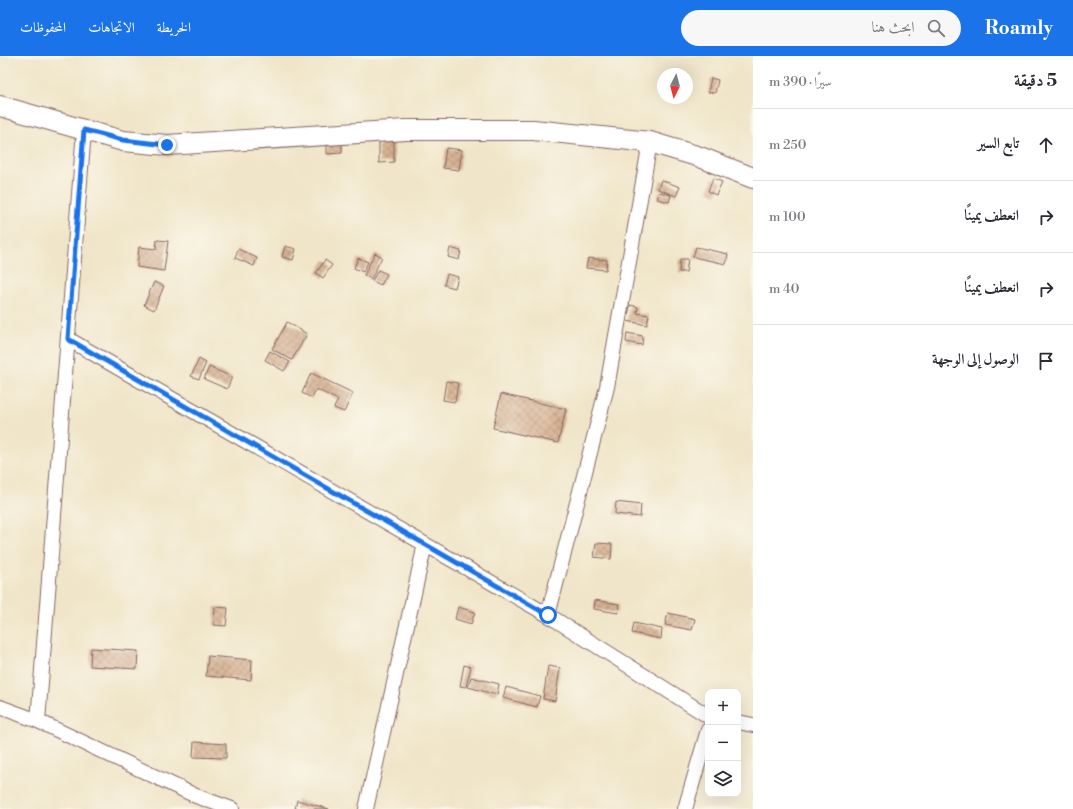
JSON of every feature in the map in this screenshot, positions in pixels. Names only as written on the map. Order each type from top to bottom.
[{"type":"main road","points":[[0,106],[123,140],[167,145],[414,130],[533,130],[650,142],[700,157],[753,178]]},
{"type":"street","points":[[38,721],[84,130]]},
{"type":"street","points":[[548,615],[607,387],[650,142]]},
{"type":"street","points":[[68,339],[548,615],[705,714]]},
{"type":"street","points":[[366,809],[425,544]]},
{"type":"street","points":[[0,706],[38,721],[196,796],[232,809]]},
{"type":"street","points":[[741,723],[753,725]]},
{"type":"street","points":[[685,809],[705,740]]},
{"type":"building","points":[[711,78],[718,80],[715,93],[708,92]]},
{"type":"building","points":[[327,140],[342,140],[342,153],[327,154]]},
{"type":"building","points":[[379,141],[394,141],[394,162],[379,163]]},
{"type":"building","points":[[446,148],[462,150],[459,170],[443,168]]},
{"type":"building","points":[[713,178],[722,182],[716,195],[708,191]]},
{"type":"building","points":[[661,180],[680,187],[676,196],[658,189]]},
{"type":"building","points":[[659,192],[671,195],[669,202],[657,199]]},
{"type":"building","points":[[157,240],[168,241],[164,271],[137,267],[139,247],[156,249]]},
{"type":"building","points":[[285,246],[296,249],[293,260],[282,257]]},
{"type":"building","points":[[696,247],[728,254],[726,264],[693,257]]},
{"type":"building","points":[[450,248],[461,251],[459,260],[448,257]]},
{"type":"building","points":[[238,249],[257,258],[254,266],[235,258]]},
{"type":"building","points":[[375,253],[382,257],[371,279],[364,275]]},
{"type":"building","points":[[358,258],[368,262],[363,272],[354,268]]},
{"type":"building","points":[[588,258],[607,260],[606,270],[586,268]]},
{"type":"building","points":[[680,259],[688,259],[686,272],[679,272]]},
{"type":"building","points":[[325,260],[332,265],[323,278],[316,273]]},
{"type":"building","points":[[378,270],[387,274],[381,285],[372,281]]},
{"type":"building","points":[[447,274],[458,277],[455,288],[444,285]]},
{"type":"building","points":[[154,282],[164,286],[154,310],[144,305]]},
{"type":"building","points":[[630,305],[638,307],[637,313],[649,315],[647,325],[627,321]]},
{"type":"building","points":[[287,322],[307,334],[292,360],[272,349]]},
{"type":"building","points":[[627,333],[643,336],[642,345],[626,342]]},
{"type":"building","points":[[270,351],[290,362],[284,371],[265,360]]},
{"type":"building","points":[[199,359],[206,363],[199,379],[191,376]]},
{"type":"building","points":[[209,367],[232,377],[227,389],[204,379]]},
{"type":"building","points":[[311,373],[353,393],[344,412],[334,408],[338,400],[316,389],[312,398],[302,393]]},
{"type":"building","points":[[446,381],[458,383],[455,402],[443,400]]},
{"type":"building","points":[[501,394],[566,409],[558,443],[493,428]]},
{"type":"building","points":[[616,502],[641,505],[640,517],[615,514]]},
{"type":"building","points":[[596,543],[612,544],[611,559],[594,557]]},
{"type":"building","points":[[595,600],[619,604],[618,613],[594,609]]},
{"type":"building","points":[[215,607],[228,608],[226,626],[214,625]]},
{"type":"building","points":[[458,607],[475,612],[471,624],[455,619]]},
{"type":"building","points":[[668,613],[695,619],[692,630],[665,625]]},
{"type":"building","points":[[634,623],[662,629],[661,639],[632,633]]},
{"type":"building","points":[[91,648],[138,651],[137,669],[90,666]]},
{"type":"building","points":[[208,656],[252,660],[251,680],[206,676]]},
{"type":"building","points":[[464,665],[471,667],[466,687],[460,686]]},
{"type":"building","points":[[548,666],[560,668],[555,701],[543,699]]},
{"type":"building","points":[[471,677],[499,684],[497,695],[468,687]]},
{"type":"building","points":[[506,687],[540,696],[537,707],[503,698]]},
{"type":"building","points":[[194,742],[226,744],[226,758],[193,757]]},
{"type":"building","points":[[297,800],[329,809],[295,809]]},
{"type":"route","points":[[167,145],[123,140],[84,130],[68,339],[548,615]]}]
